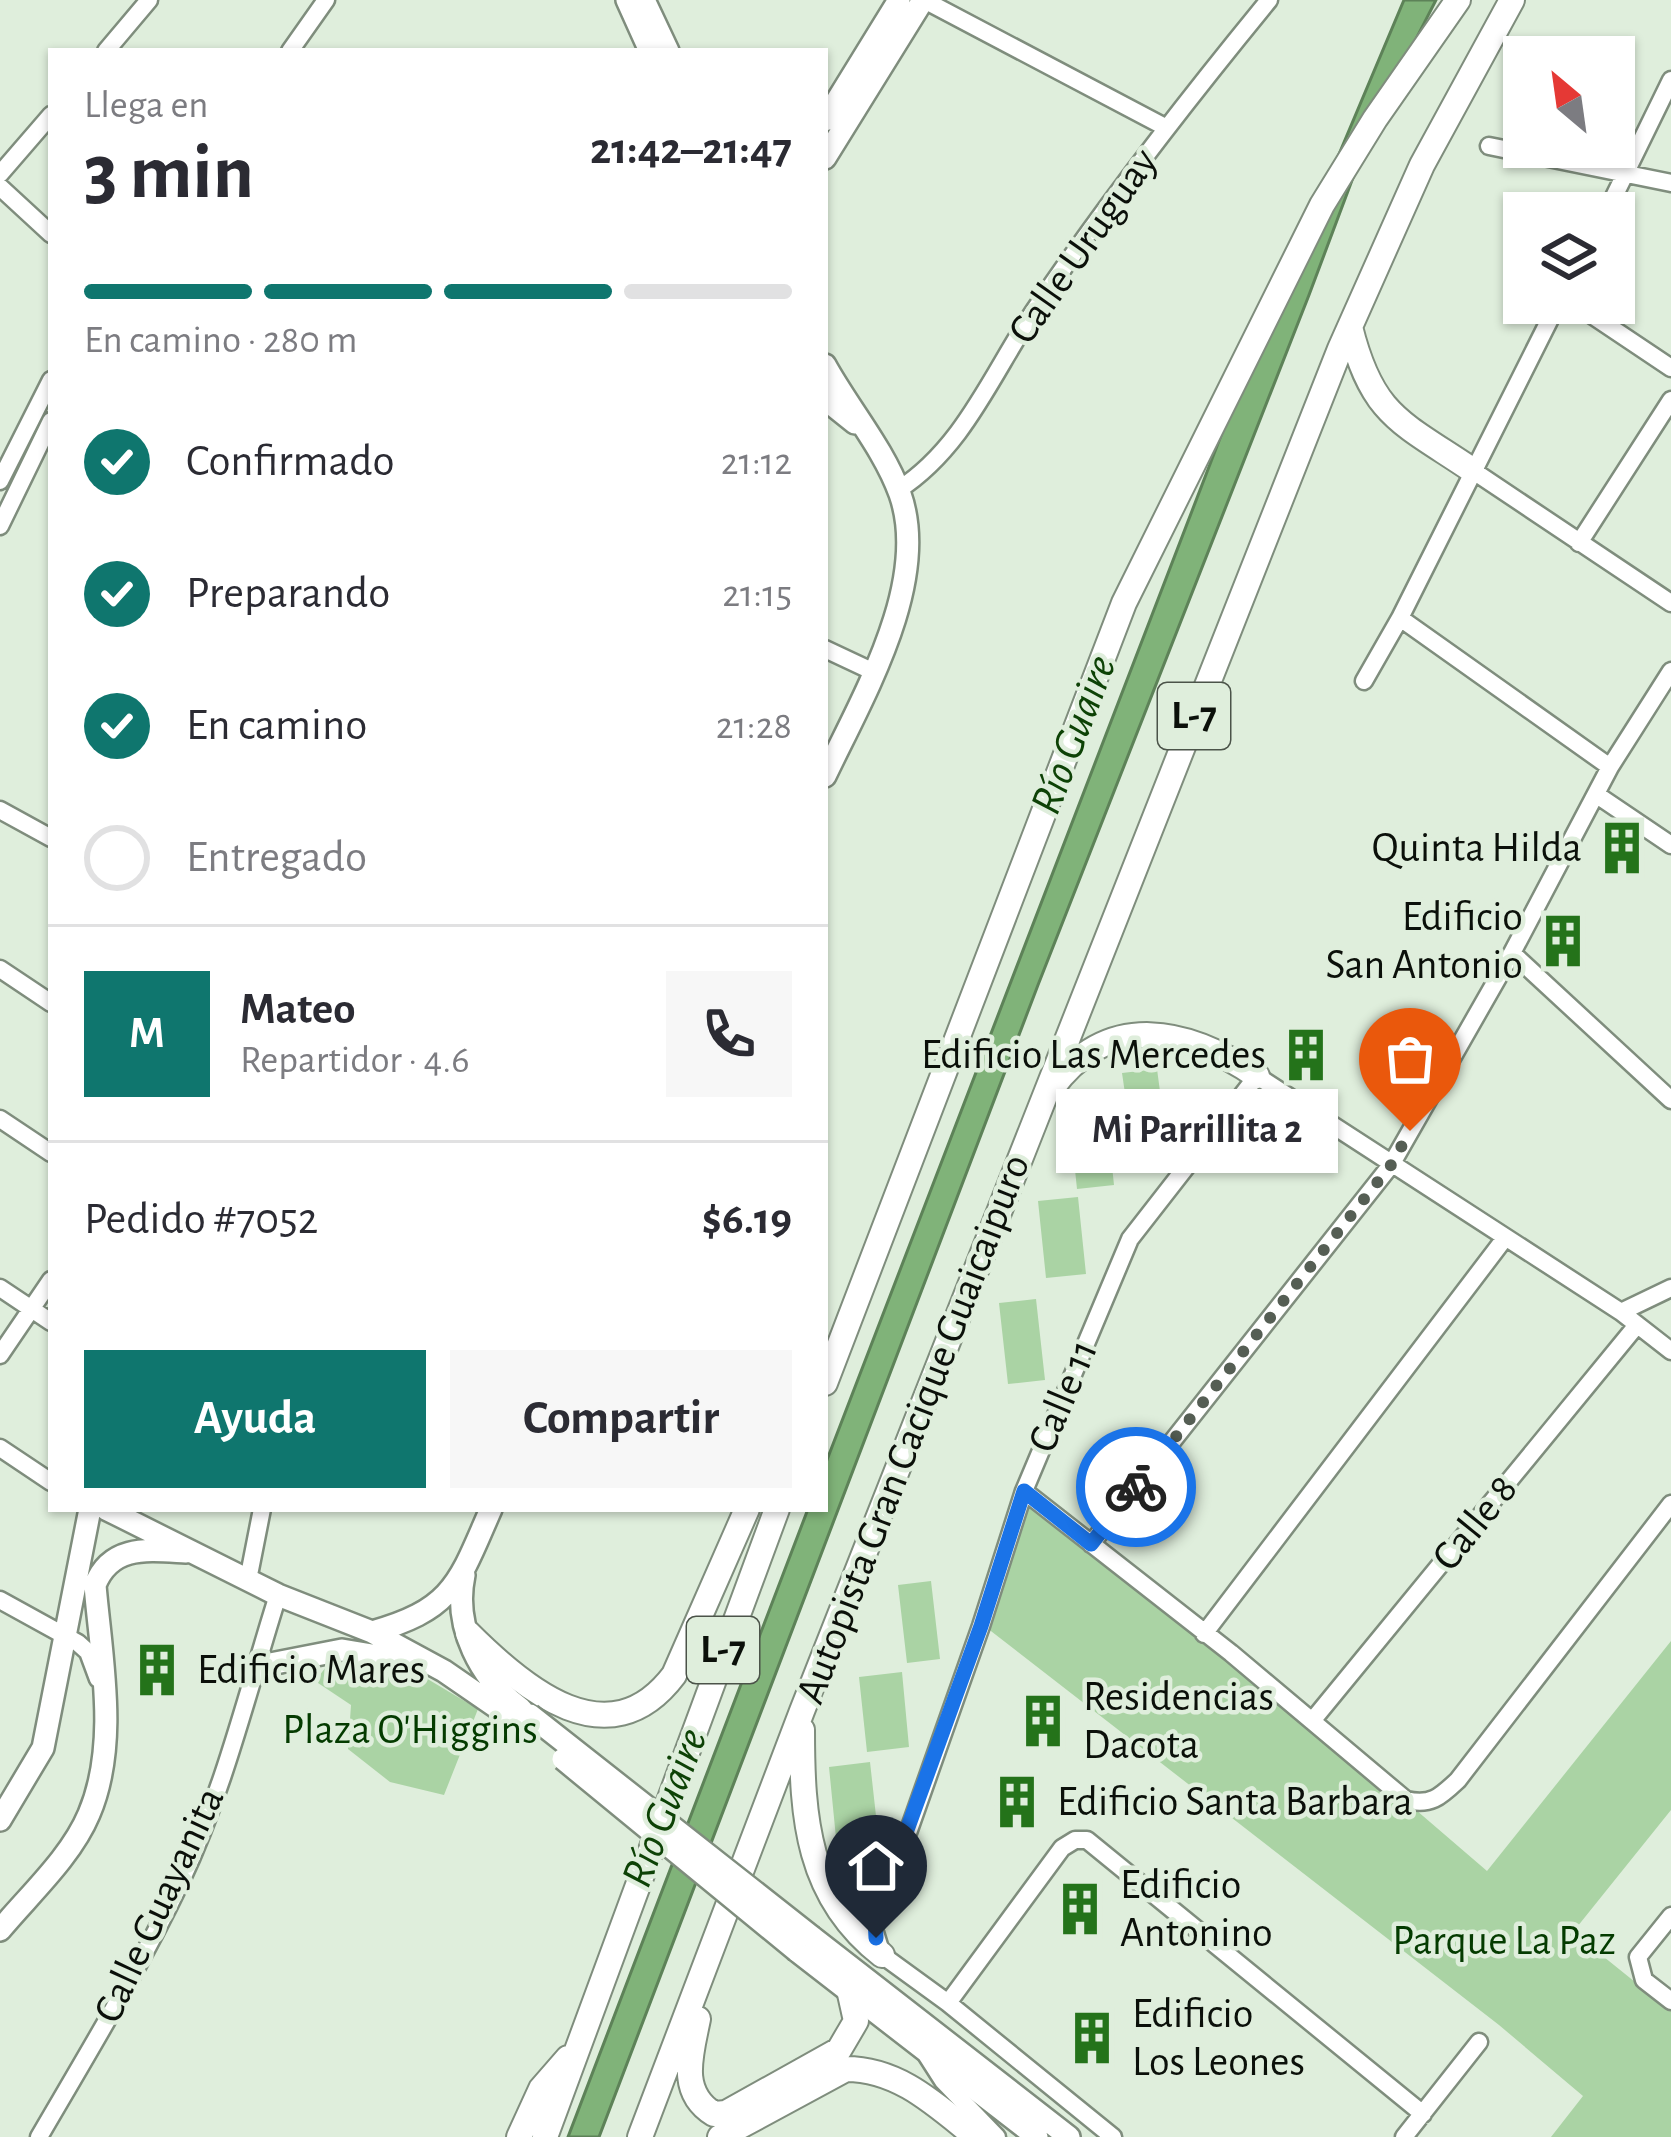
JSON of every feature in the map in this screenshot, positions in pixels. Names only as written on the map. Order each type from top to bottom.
[{"type":"highway","name":"L-7","points":[[828,1375],[1124,603],[1322,205],[1458,0]]},
{"type":"highway","name":"Autopista Gran Cacique Guaicaipuro","points":[[640,2137],[802,1711],[1350,327],[1422,165],[1513,0]]},
{"type":"highway","points":[[1350,327],[1361,371],[1383,407],[1472,470]]},
{"type":"highway","points":[[1040,1105],[1074,1065],[1105,1046],[1141,1034],[1183,1037],[1235,1060],[1257,1076]]},
{"type":"highway","points":[[468,1633],[517,1679],[558,1702],[609,1718],[642,1706],[674,1675],[746,1512]]},
{"type":"highway","name":"L-7","points":[[544,2137],[776,1512]]},
{"type":"highway","points":[[802,1711],[802,1797],[812,1848],[850,1926],[882,1954]]},
{"type":"highway","points":[[709,1960],[688,2071],[694,2095],[714,2114],[726,2113],[839,2050],[856,2021],[850,1994]]},
{"type":"highway","points":[[519,2137],[541,2089],[577,2047]]},
{"type":"highway","points":[[720,2137],[846,2069],[869,2069],[907,2084],[976,2137]]},
{"type":"main road","points":[[627,0],[649,48]]},
{"type":"main road","points":[[644,0],[667,48]]},
{"type":"main road","points":[[828,115],[899,0]]},
{"type":"main road","points":[[828,153],[924,0]]},
{"type":"main road","points":[[828,370],[898,490],[907,524],[908,567],[874,672],[828,770]]},
{"type":"main road","points":[[828,403],[861,426]]},
{"type":"main road","points":[[0,1820],[43,1748],[89,1512]]},
{"type":"main road","points":[[112,1512],[278,1595],[372,1632],[526,1720],[804,1944],[1069,2137]]},
{"type":"main road","points":[[372,1632],[404,1623],[453,1591],[490,1512]]},
{"type":"main road","points":[[0,1930],[64,1854],[89,1814],[98,1789],[104,1693],[95,1585],[100,1571],[127,1551],[186,1552]]},
{"type":"main road","points":[[465,1568],[460,1590],[468,1633],[487,1677],[526,1720]]},
{"type":"main road","points":[[255,1666],[342,1650],[444,1671]]},
{"type":"main road","points":[[804,1944],[850,1994],[1037,2137]]},
{"type":"street","points":[[109,48],[149,0]]},
{"type":"street","points":[[292,48],[326,0]]},
{"type":"street","points":[[924,0],[1166,127]]},
{"type":"street","name":"Calle Uruguay","points":[[898,490],[920,476],[957,436],[1034,311],[1166,127],[1269,0]]},
{"type":"street","points":[[1617,192],[1671,80]]},
{"type":"street","points":[[0,174],[48,118]]},
{"type":"street","points":[[1489,146],[1671,183]]},
{"type":"street","points":[[0,187],[48,231]]},
{"type":"street","points":[[1364,681],[1547,324]]},
{"type":"street","points":[[1605,324],[1671,368]]},
{"type":"street","points":[[0,481],[48,386]]},
{"type":"street","points":[[1579,543],[1671,400]]},
{"type":"street","points":[[0,526],[48,428]]},
{"type":"street","points":[[1472,470],[1671,603]]},
{"type":"street","points":[[1400,618],[1610,767]]},
{"type":"street","points":[[828,650],[874,672]]},
{"type":"street","points":[[1091,1544],[1391,1165],[1512,953],[1610,767],[1671,671]]},
{"type":"street","points":[[1597,795],[1671,845]]},
{"type":"street","points":[[0,810],[48,836]]},
{"type":"street","points":[[1512,953],[1670,1096]]},
{"type":"street","points":[[0,969],[48,1001]]},
{"type":"street","points":[[1257,1076],[1621,1312],[1671,1351]]},
{"type":"street","name":"Calle 11","points":[[882,1954],[875,1918],[981,1626],[1024,1491],[1130,1238],[1257,1076]]},
{"type":"street","points":[[0,1119],[48,1152]]},
{"type":"street","points":[[1204,1634],[1505,1238]]},
{"type":"street","points":[[0,1355],[48,1285]]},
{"type":"street","points":[[0,1288],[48,1320]]},
{"type":"street","points":[[1621,1312],[1671,1288]]},
{"type":"street","name":"Calle 8","points":[[1312,1721],[1637,1325]]},
{"type":"street","points":[[0,1448],[48,1480]]},
{"type":"street","points":[[1024,1491],[1406,1800],[1424,1804],[1458,1780],[1671,1504]]},
{"type":"street","points":[[244,1579],[261,1512]]},
{"type":"street","name":"Calle Guayanita","points":[[39,2137],[182,1879],[218,1788],[278,1595]]},
{"type":"street","points":[[0,1600],[88,1652],[104,1693]]},
{"type":"street","points":[[948,2003],[1062,1847],[1088,1840],[1423,2114]]},
{"type":"street","points":[[1671,1916],[1638,1958],[1644,1980],[1671,2001]]},
{"type":"street","points":[[882,1954],[1113,2137]]},
{"type":"street","points":[[916,2040],[943,2081],[997,2137]]},
{"type":"street","points":[[1404,2137],[1479,2042]]},
{"type":"green space","points":[[1157,1069],[1167,1144],[1133,1148],[1122,1073]]},
{"type":"green space","points":[[1108,1128],[1114,1185],[1077,1189],[1071,1132]]},
{"type":"green space","points":[[1078,1197],[1086,1274],[1046,1278],[1038,1201]]},
{"type":"green space","points":[[1036,1299],[1045,1380],[1008,1384],[999,1303]]},
{"type":"green space","name":"Parque La Paz","points":[[1027,1496],[1359,1761],[1487,1871],[1671,1641],[1671,1810],[1573,1932],[1671,2011],[1671,2137],[1551,2137],[1583,2096],[1499,2025],[987,1628]]},
{"type":"green space","points":[[931,1581],[940,1659],[907,1663],[898,1585]]},
{"type":"green space","name":"Plaza O'Higgins","points":[[326,1667],[409,1668],[478,1709],[444,1795],[390,1782],[348,1749],[351,1705],[315,1681]]},
{"type":"green space","points":[[902,1672],[909,1747],[867,1752],[859,1677]]},
{"type":"green space","points":[[870,1762],[879,1843],[837,1848],[829,1767]]},
{"type":"shaded area","points":[[1404,0],[1436,0],[1375,119],[1038,985],[599,2137],[568,2137],[807,1512],[828,1512],[828,1457],[1227,420]]},
{"type":"way so far","points":[[1136,1487],[1391,1165],[1410,1131]]},
{"type":"place","name":"Quinta Hilda","points":[[1622,848]]},
{"type":"place","name":"Edificio San Antonio","points":[[1563,941]]},
{"type":"place","name":"Edificio Las Mercedes","points":[[1306,1055]]},
{"type":"place","name":"Mi Parrillita 2","points":[[1410,1131]]},
{"type":"place","name":"Edificio Mares","points":[[157,1670]]},
{"type":"place","name":"Residencias Dacota","points":[[1043,1721]]},
{"type":"place","name":"Edificio Santa Barbara","points":[[1017,1802]]},
{"type":"place","name":"Edificio Antonino","points":[[1080,1909]]},
{"type":"place","name":"Edificio Los Leones","points":[[1092,2038]]},
{"type":"route","points":[[876,1938],[875,1918],[981,1626],[1024,1491],[1091,1544],[1136,1487]]},
{"type":"water label","name":"Río Guaire","points":[[1074,735]]},
{"type":"water label","name":"Río Guaire","points":[[665,1808]]}]
